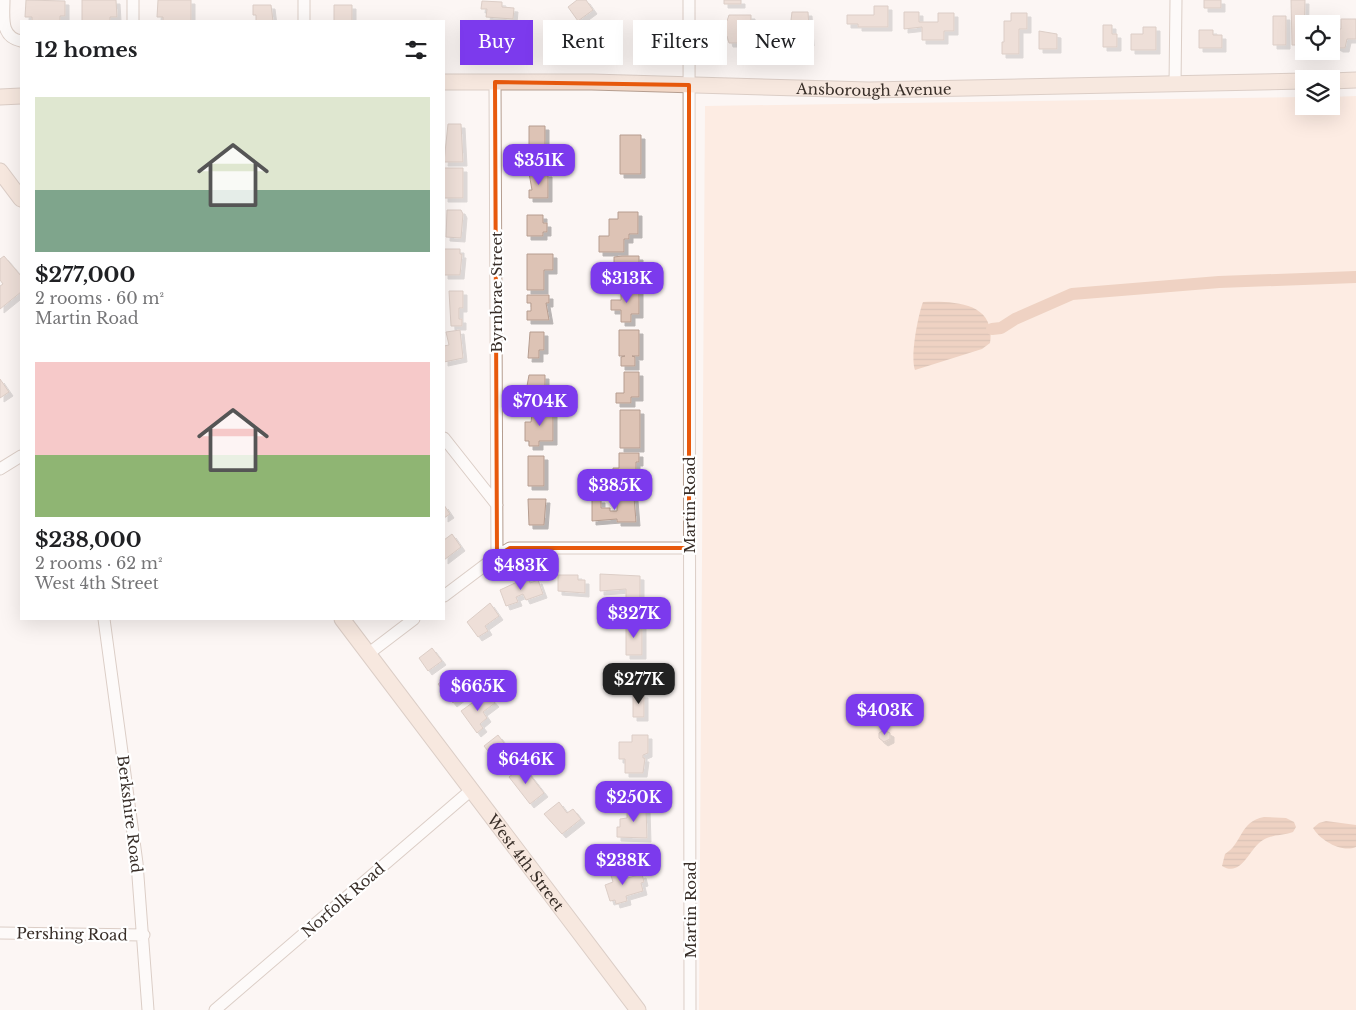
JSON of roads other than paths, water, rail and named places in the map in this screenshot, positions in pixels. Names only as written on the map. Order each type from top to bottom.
[{"type":"main road","points":[[1340,81],[1356,80]]},
{"type":"main road","name":"Ansborough Avenue","points":[[445,82],[689,85],[869,90],[1295,82]]},
{"type":"main road","points":[[0,97],[20,96]]},
{"type":"main road","points":[[0,171],[20,199]]},
{"type":"main road","name":"West 4th Street","points":[[343,620],[470,791],[638,1010]]},
{"type":"street","points":[[4,0],[4,26],[14,40],[20,41]]},
{"type":"street","points":[[133,0],[133,20]]},
{"type":"street","points":[[304,0],[304,20]]},
{"type":"street","name":"Martin Road","points":[[689,0],[690,1010]]},
{"type":"street","points":[[1176,0],[1176,85]]},
{"type":"street","name":"Byrnbrae Street","points":[[495,82],[497,556]]},
{"type":"street","points":[[445,439],[497,505]]},
{"type":"street","points":[[0,469],[20,457]]},
{"type":"street","points":[[445,595],[510,548],[689,548]]},
{"type":"street","name":"Berkshire Road","points":[[104,620],[129,798],[144,936],[148,1010]]},
{"type":"street","points":[[368,654],[413,620]]},
{"type":"street","name":"Norfolk Road","points":[[215,1010],[470,791]]},
{"type":"street","name":"Pershing Road","points":[[0,933],[144,936]]},
{"type":"waterway","points":[[992,329],[1001,328],[1015,319],[1072,294],[1219,282],[1356,277]]}]
